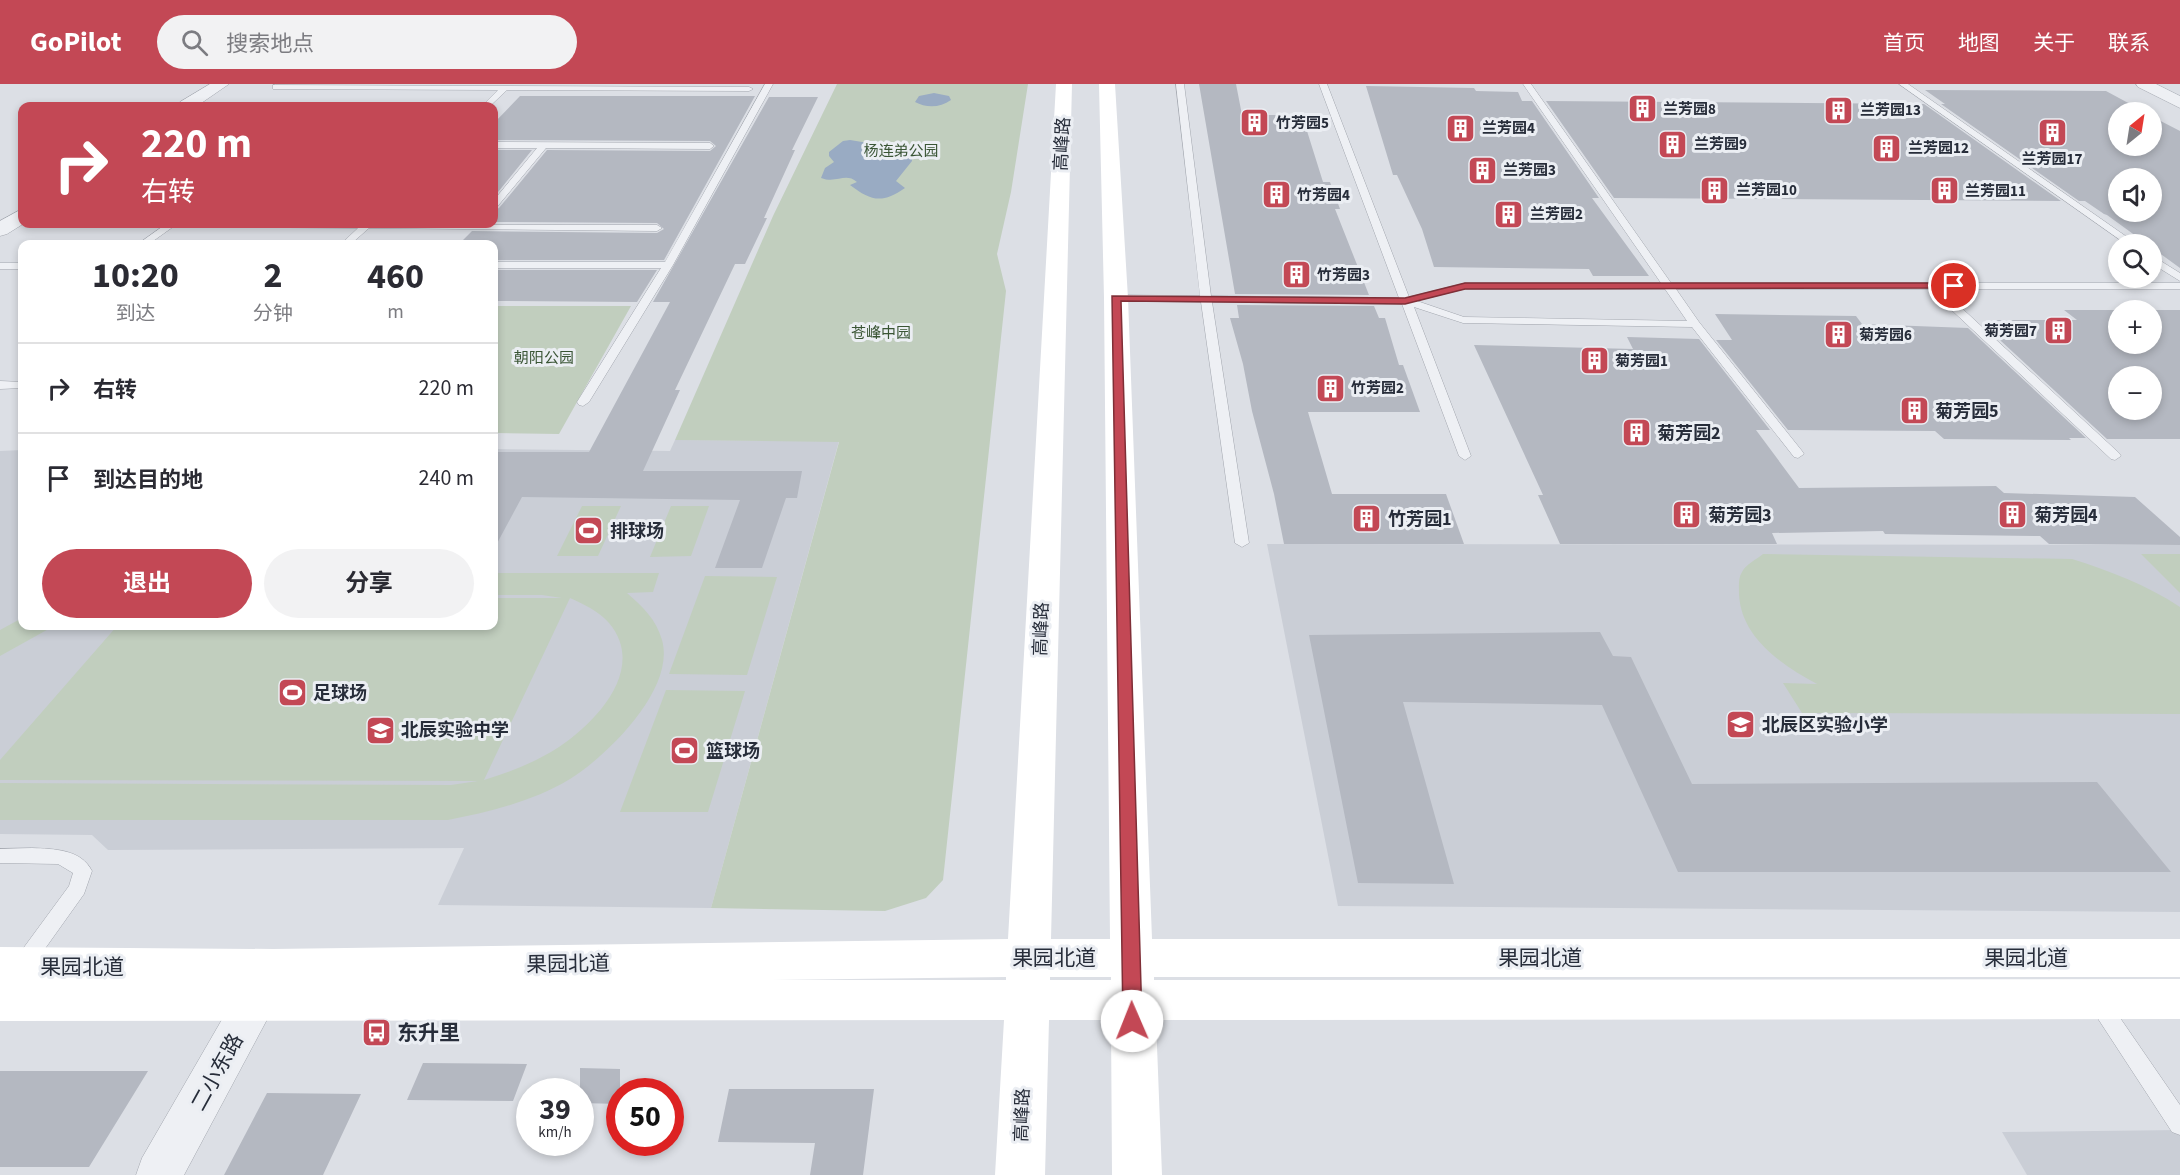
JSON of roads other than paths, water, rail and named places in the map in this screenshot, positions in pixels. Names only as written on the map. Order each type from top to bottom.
[{"type":"main road","name":"高峰路","points":[[1020,1175],[1064,84]]},
{"type":"main road","points":[[1107,84],[1116,298],[1137,1175]]},
{"type":"main road","name":"果园北道","points":[[5,982],[265,984],[1027,979],[1131,958],[2082,978],[2180,999]]},
{"type":"main road","name":"果园北道","points":[[1027,979],[1132,1000],[2082,978],[2180,958]]},
{"type":"street","points":[[192,102],[221,84]]},
{"type":"street","points":[[2144,84],[2180,103]]},
{"type":"street","points":[[0,230],[18,218]]},
{"type":"street","name":"二小东路","points":[[159,1175],[265,984]]},
{"type":"lane","points":[[583,402],[668,265],[770,84]]},
{"type":"lane","points":[[1180,84],[1206,299],[1242,543]]},
{"type":"lane","points":[[1323,84],[1465,456]]},
{"type":"lane","points":[[1527,84],[1695,324],[1798,454]]},
{"type":"lane","points":[[1903,84],[2118,234]]},
{"type":"lane","points":[[276,87],[575,86],[749,89]]},
{"type":"lane","points":[[490,102],[506,87]]},
{"type":"lane","points":[[498,145],[710,146]]},
{"type":"lane","points":[[498,200],[544,146]]},
{"type":"lane","points":[[498,225],[657,228]]},
{"type":"lane","points":[[149,240],[166,228]]},
{"type":"lane","points":[[350,240],[363,228]]},
{"type":"lane","points":[[498,265],[668,265]]},
{"type":"lane","points":[[0,266],[18,266]]},
{"type":"lane","points":[[2162,266],[2180,278]]},
{"type":"lane","points":[[1116,298],[1405,301],[1465,286],[2180,286]]},
{"type":"lane","points":[[1932,286],[2115,456]]},
{"type":"lane","points":[[1405,301],[1463,320],[1695,324]]},
{"type":"lane","points":[[0,385],[18,385]]},
{"type":"lane","points":[[0,856],[59,857],[74,861],[82,871],[77,889],[5,982]]},
{"type":"lane","points":[[2082,978],[2180,1124]]},
{"type":"water","points":[[934,93],[949,96],[951,100],[942,105],[933,106],[915,102],[919,96]]},
{"type":"water","points":[[850,140],[911,150],[912,161],[896,181],[905,188],[890,197],[877,198],[864,194],[850,185],[857,182],[853,179],[821,178],[825,168],[834,162],[829,152],[843,141]]},
{"type":"place","name":"兰芳园8","points":[[1642,109]]},
{"type":"place","name":"兰芳园13","points":[[1839,110]]},
{"type":"place","name":"竹芳园5","points":[[1255,123]]},
{"type":"place","name":"兰芳园4","points":[[1461,128]]},
{"type":"place","name":"兰芳园17","points":[[2052,132]]},
{"type":"place","name":"兰芳园9","points":[[1673,144]]},
{"type":"place","name":"兰芳园12","points":[[1887,148]]},
{"type":"place","name":"兰芳园3","points":[[1482,170]]},
{"type":"place","name":"兰芳园10","points":[[1715,190]]},
{"type":"place","name":"兰芳园11","points":[[1944,191]]},
{"type":"place","name":"竹芳园4","points":[[1276,195]]},
{"type":"place","name":"兰芳园2","points":[[1509,214]]},
{"type":"place","name":"竹芳园3","points":[[1296,275]]},
{"type":"place","name":"菊芳园7","points":[[2058,331]]},
{"type":"place","name":"菊芳园6","points":[[1838,335]]},
{"type":"place","name":"菊芳园1","points":[[1594,361]]},
{"type":"place","name":"竹芳园2","points":[[1330,388]]},
{"type":"place","name":"菊芳园5","points":[[1914,411]]},
{"type":"place","name":"菊芳园2","points":[[1636,433]]},
{"type":"place","name":"菊芳园3","points":[[1687,515]]},
{"type":"place","name":"菊芳园4","points":[[2013,515]]},
{"type":"place","name":"竹芳园1","points":[[1367,519]]},
{"type":"place","name":"排球场","points":[[589,531]]},
{"type":"place","name":"足球场","points":[[292,693]]},
{"type":"place","name":"北辰区实验小学","points":[[1741,725]]},
{"type":"place","name":"北辰实验中学","points":[[380,730]]},
{"type":"place","name":"篮球场","points":[[685,751]]},
{"type":"place","name":"东升里","points":[[376,1033]]},
{"type":"park label","name":"杨连弟公园","points":[[901,151]]},
{"type":"park label","name":"苍峰中园","points":[[881,333]]},
{"type":"park label","name":"朝阳公园","points":[[544,358]]}]
